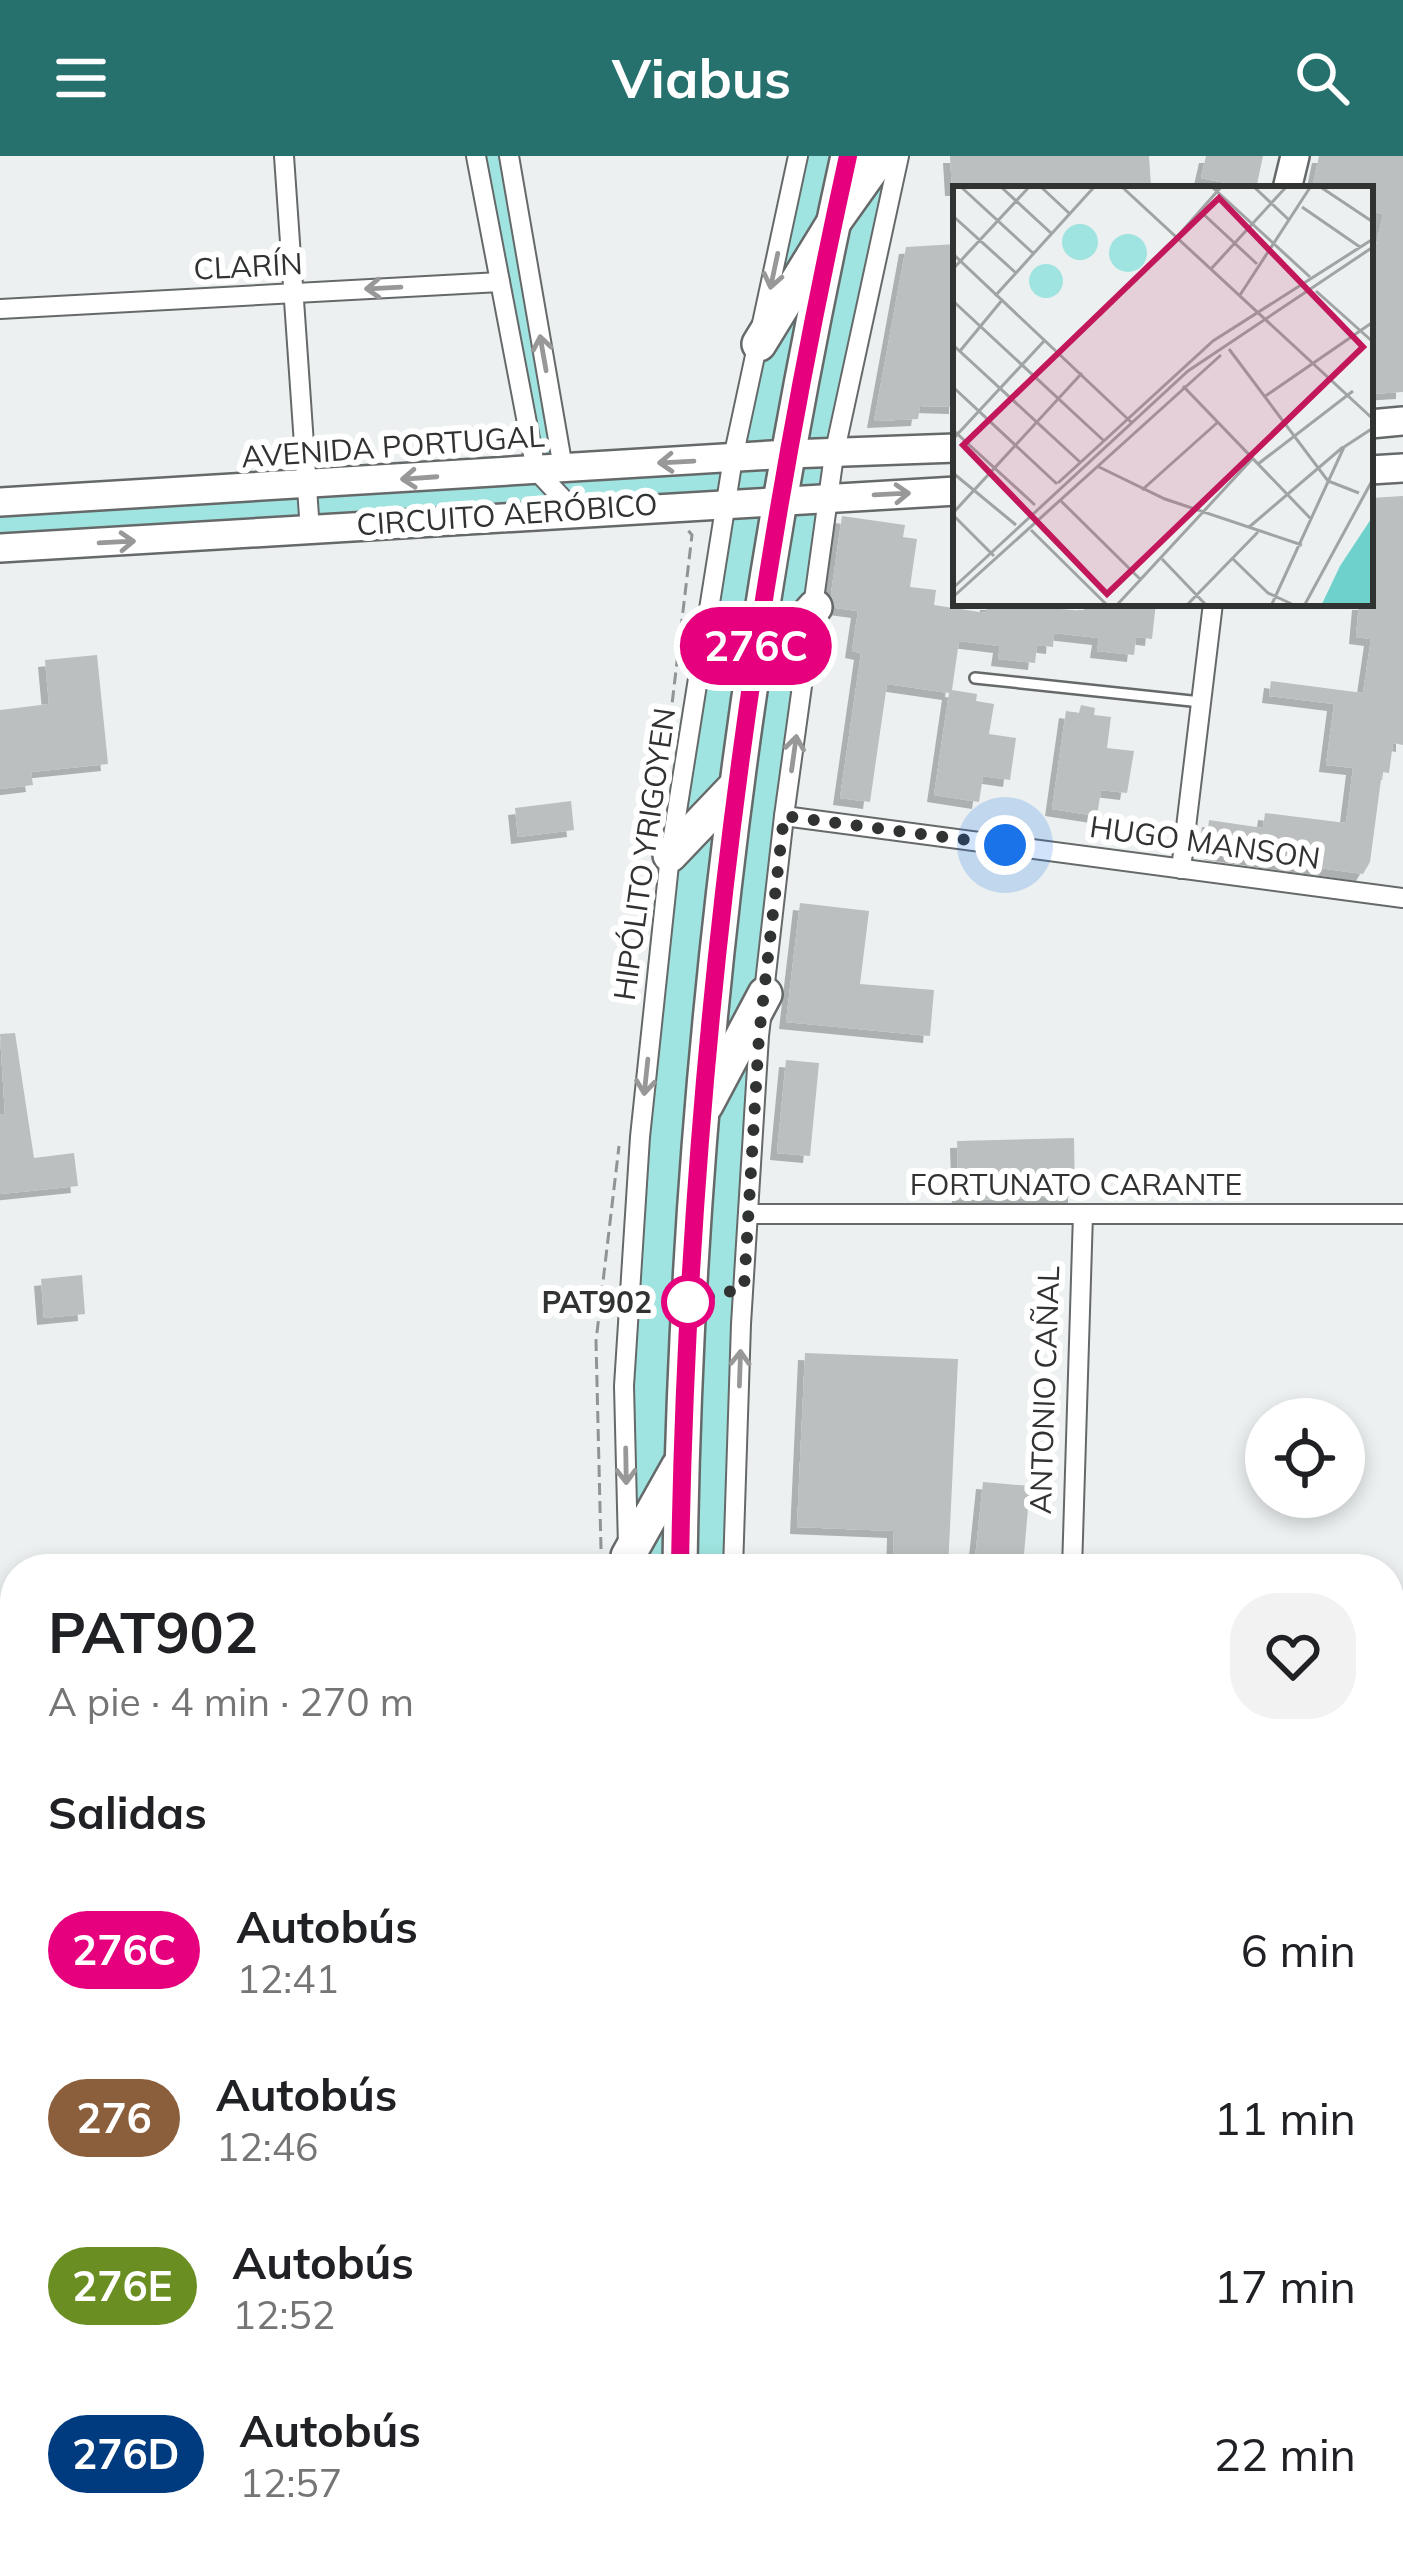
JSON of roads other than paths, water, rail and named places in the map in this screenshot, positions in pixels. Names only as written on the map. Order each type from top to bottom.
[{"type":"highway","points":[[680,1554],[700,1118],[734,788],[780,501],[848,156]]},
{"type":"highway","points":[[759,344],[881,156]]},
{"type":"highway","points":[[751,679],[815,607]]},
{"type":"highway","points":[[670,855],[734,788]]},
{"type":"highway","points":[[700,1118],[765,994]]},
{"type":"highway","points":[[621,1554],[682,1460]]},
{"type":"main road","points":[[1289,186],[1295,156]]},
{"type":"main road","points":[[1373,424],[1403,422]]},
{"type":"main road","name":"AVENIDA PORTUGAL","points":[[0,502],[953,448]]},
{"type":"main road","points":[[1373,470],[1403,468]]},
{"type":"main road","points":[[0,548],[953,491]]},
{"type":"street","points":[[284,156],[310,531]]},
{"type":"street","points":[[476,156],[500,282],[549,469],[578,515]]},
{"type":"street","points":[[508,156],[549,469]]},
{"type":"street","name":"HIPÓLITO YRIGOYEN","points":[[619,1554],[640,1138],[670,855],[733,458],[798,156]]},
{"type":"street","points":[[734,1554],[749,1214],[784,816],[834,455],[899,156]]},
{"type":"street","name":"CLARÍN","points":[[0,309],[500,282]]},
{"type":"street","points":[[1181,869],[1214,606]]},
{"type":"street","name":"HUGO MANSON","points":[[784,816],[1403,898]]},
{"type":"street","name":"FORTUNATO CARANTE","points":[[749,1214],[1403,1214]]},
{"type":"street","name":"ANTONIO CAÑAL","points":[[1072,1554],[1083,1214]]},
{"type":"lane","points":[[975,678],[1202,702]]},
{"type":"place","name":"PAT902","points":[[688,1302]]}]
